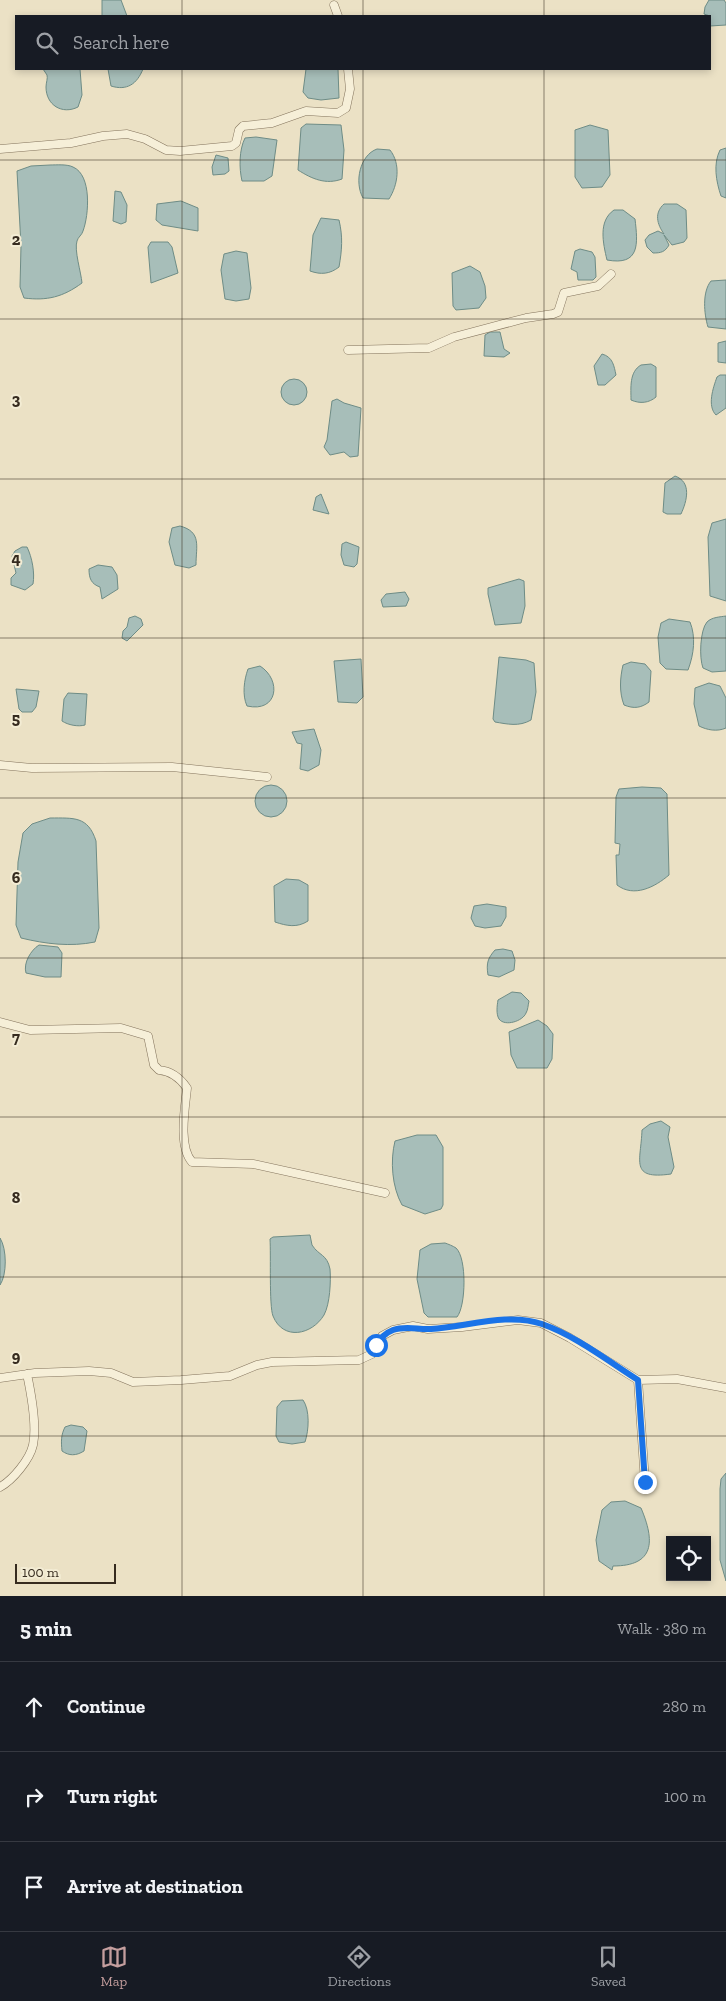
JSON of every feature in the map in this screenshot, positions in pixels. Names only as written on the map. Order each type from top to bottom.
[{"type":"street","points":[[334,5],[338,15]]},
{"type":"street","points":[[0,149],[71,143],[103,136],[127,134],[145,139],[166,150],[180,151],[232,146],[236,143],[239,130],[243,126],[272,123],[306,112],[338,113],[346,108],[350,89],[348,70]]},
{"type":"street","points":[[348,350],[430,348],[454,337],[526,318],[553,314],[558,312],[564,293],[598,286],[611,274]]},
{"type":"street","points":[[0,765],[32,768],[172,767],[267,777]]},
{"type":"street","points":[[0,1022],[30,1030],[121,1028],[148,1036],[154,1065],[158,1070],[166,1071],[181,1080],[187,1088],[183,1123],[186,1151],[192,1162],[253,1164],[385,1193]]},
{"type":"street","points":[[0,1378],[27,1374],[102,1371],[133,1382],[230,1376],[257,1365],[272,1362],[359,1360],[372,1354],[382,1336],[393,1330],[413,1326],[428,1329],[518,1320],[541,1323],[570,1338],[638,1380],[677,1379],[726,1388]]},
{"type":"street","points":[[0,1487],[22,1467],[33,1445],[32,1399],[27,1374]]},
{"type":"street","points":[[638,1380],[645,1482]]},
{"type":"water","points":[[102,0],[121,0],[127,15],[102,15]]},
{"type":"water","points":[[709,0],[724,0],[726,3],[726,25],[711,26],[711,15],[704,14]]},
{"type":"water","points":[[44,70],[80,70],[82,95],[78,107],[66,110],[56,107],[52,103],[47,93],[47,74]]},
{"type":"water","points":[[108,70],[142,70],[138,79],[131,85],[122,88],[111,86]]},
{"type":"water","points":[[306,70],[338,70],[339,98],[321,100],[308,98],[303,92]]},
{"type":"water","points":[[306,124],[341,125],[344,150],[342,179],[336,181],[319,180],[298,170],[301,128]]},
{"type":"water","points":[[590,125],[608,130],[610,175],[602,187],[582,188],[575,177],[575,130]]},
{"type":"water","points":[[256,137],[277,140],[272,176],[264,181],[242,181],[240,159],[243,143],[245,138]]},
{"type":"water","points":[[726,148],[726,198],[721,196],[717,179],[716,161],[720,150]]},
{"type":"water","points":[[377,149],[390,150],[396,162],[396,181],[389,199],[363,198],[360,192],[360,170],[366,157]]},
{"type":"water","points":[[216,155],[228,158],[229,171],[225,174],[213,175],[212,167]]},
{"type":"water","points":[[31,166],[73,167],[79,171],[86,187],[87,215],[82,234],[76,245],[82,283],[68,292],[54,297],[40,299],[24,298],[20,287],[21,246],[17,171]]},
{"type":"water","points":[[115,191],[121,192],[127,205],[126,222],[121,224],[113,221]]},
{"type":"water","points":[[181,201],[198,208],[198,231],[162,225],[156,220],[157,204]]},
{"type":"water","points":[[664,204],[677,204],[686,210],[687,238],[684,242],[672,245],[664,235],[669,245],[662,252],[653,253],[647,247],[645,240],[649,235],[658,231],[664,234],[658,215]]},
{"type":"water","points":[[614,210],[623,210],[635,219],[636,245],[631,256],[626,260],[607,260],[603,233],[606,220]]},
{"type":"water","points":[[321,218],[339,220],[342,243],[339,267],[329,272],[318,273],[310,271],[313,235]]},
{"type":"water","points":[[151,242],[168,242],[172,247],[178,273],[151,283],[148,247]]},
{"type":"water","points":[[580,249],[592,252],[595,257],[596,277],[593,280],[578,280],[577,272],[571,269],[575,251]]},
{"type":"water","points":[[236,251],[247,253],[251,288],[249,299],[236,301],[225,299],[221,270],[224,254]]},
{"type":"water","points":[[470,266],[480,272],[485,286],[486,298],[479,308],[456,310],[453,306],[452,273]]},
{"type":"water","points":[[726,280],[726,329],[708,327],[705,303],[706,291],[711,281]]},
{"type":"water","points":[[490,332],[500,332],[504,349],[510,353],[504,357],[484,356],[485,335]]},
{"type":"water","points":[[726,341],[726,363],[718,362],[718,343]]},
{"type":"water","points":[[602,354],[611,360],[616,375],[605,385],[598,385],[594,366]]},
{"type":"water","points":[[651,364],[656,367],[656,397],[644,402],[631,400],[634,372],[641,365]]},
{"type":"water","points":[[726,375],[726,408],[716,415],[711,402],[717,377]]},
{"type":"water","points":[[294,379],[303,383],[307,392],[303,401],[294,405],[285,401],[281,392],[285,383]]},
{"type":"water","points":[[337,399],[361,408],[358,456],[350,457],[344,452],[330,455],[324,447],[327,440],[332,401]]},
{"type":"water","points":[[675,476],[686,487],[685,503],[681,514],[667,514],[663,512],[665,483]]},
{"type":"water","points":[[321,494],[329,514],[313,510],[316,497]]},
{"type":"water","points":[[726,519],[726,601],[710,596],[708,537],[712,523]]},
{"type":"water","points":[[180,526],[192,532],[195,536],[197,546],[196,565],[189,568],[175,565],[169,542],[172,528]]},
{"type":"water","points":[[346,542],[359,547],[357,564],[354,567],[344,565],[341,555],[342,544]]},
{"type":"water","points":[[22,547],[27,547],[32,560],[34,580],[33,584],[25,590],[11,585],[11,578],[16,573],[12,556],[15,551]]},
{"type":"water","points":[[98,565],[112,567],[117,575],[118,589],[102,599],[100,587],[90,578],[89,572],[89,569]]},
{"type":"water","points":[[519,579],[524,581],[525,606],[521,623],[495,625],[488,588]]},
{"type":"water","points":[[405,592],[409,599],[406,606],[383,607],[381,600],[386,594]]},
{"type":"water","points":[[135,616],[141,619],[143,625],[127,641],[122,638],[123,631],[127,627],[129,618]]},
{"type":"water","points":[[726,616],[726,671],[712,672],[703,668],[701,644],[703,631],[709,620]]},
{"type":"water","points":[[669,619],[690,622],[694,646],[688,670],[666,669],[660,663],[658,637],[661,623]]},
{"type":"water","points":[[499,657],[526,660],[534,663],[536,692],[531,720],[518,724],[508,724],[495,722],[493,719]]},
{"type":"water","points":[[361,659],[363,697],[357,703],[338,702],[334,661]]},
{"type":"water","points":[[631,662],[645,664],[651,671],[649,702],[643,706],[631,707],[624,705],[621,695],[623,665]]},
{"type":"water","points":[[260,666],[272,679],[273,694],[271,700],[265,705],[257,707],[247,706],[244,692],[248,669]]},
{"type":"water","points":[[709,683],[720,686],[726,698],[726,728],[712,730],[699,726],[694,704],[695,688]]},
{"type":"water","points":[[16,689],[39,691],[36,707],[32,712],[22,712],[19,709]]},
{"type":"water","points":[[68,693],[87,694],[85,725],[67,724],[62,721],[64,699]]},
{"type":"water","points":[[314,729],[321,750],[319,765],[308,771],[300,769],[302,744],[297,743],[292,732]]},
{"type":"water","points":[[271,785],[277,786],[282,790],[286,795],[286,807],[282,812],[277,816],[271,817],[265,816],[260,812],[256,807],[255,801],[256,795],[260,790],[265,786]]},
{"type":"water","points":[[661,788],[667,794],[669,875],[651,887],[630,891],[617,885],[616,855],[619,855],[620,844],[615,843],[616,797],[619,789]]},
{"type":"water","points":[[50,818],[79,820],[89,827],[96,841],[99,928],[95,942],[67,945],[30,940],[21,938],[16,925],[18,862],[23,833],[32,824]]},
{"type":"water","points":[[286,879],[299,880],[308,885],[308,921],[300,925],[275,922],[274,886]]},
{"type":"water","points":[[487,904],[506,907],[506,917],[501,926],[485,928],[475,926],[471,918],[474,906]]},
{"type":"water","points":[[39,945],[58,947],[62,953],[61,977],[45,977],[26,973],[28,957]]},
{"type":"water","points":[[495,950],[512,951],[515,960],[514,970],[499,977],[488,975],[488,961]]},
{"type":"water","points":[[512,992],[521,993],[529,1001],[528,1009],[521,1018],[514,1022],[505,1023],[498,1017],[498,1000]]},
{"type":"water","points":[[538,1020],[547,1026],[553,1034],[552,1059],[547,1068],[517,1068],[511,1055],[509,1032]]},
{"type":"water","points":[[661,1121],[670,1127],[668,1137],[674,1167],[671,1174],[649,1174],[643,1171],[640,1166],[642,1130],[650,1124]]},
{"type":"water","points":[[417,1135],[436,1135],[443,1147],[443,1205],[441,1209],[425,1214],[402,1205],[396,1190],[393,1174],[395,1141]]},
{"type":"water","points":[[310,1235],[312,1245],[329,1264],[330,1286],[328,1305],[319,1322],[312,1327],[305,1331],[290,1332],[278,1324],[273,1316],[270,1239],[273,1237]]},
{"type":"water","points":[[0,1238],[4,1249],[5,1262],[4,1275],[0,1285]]},
{"type":"water","points":[[445,1243],[456,1248],[460,1253],[464,1271],[462,1303],[457,1317],[428,1317],[424,1313],[417,1279],[420,1250],[431,1244]]},
{"type":"water","points":[[303,1400],[307,1409],[308,1420],[305,1442],[292,1444],[279,1442],[276,1436],[277,1407],[282,1401]]},
{"type":"water","points":[[71,1425],[83,1427],[87,1431],[84,1451],[75,1455],[62,1451],[61,1441],[65,1427]]},
{"type":"water","points":[[726,1473],[726,1581],[720,1560],[720,1489],[721,1479]]},
{"type":"water","points":[[625,1501],[641,1508],[648,1531],[648,1549],[637,1562],[613,1566],[612,1570],[599,1561],[596,1540],[602,1510],[611,1502]]},
{"type":"route","points":[[376,1345],[382,1336],[393,1330],[413,1326],[428,1329],[462,1327],[502,1320],[541,1323],[570,1338],[638,1380],[645,1482]]}]
